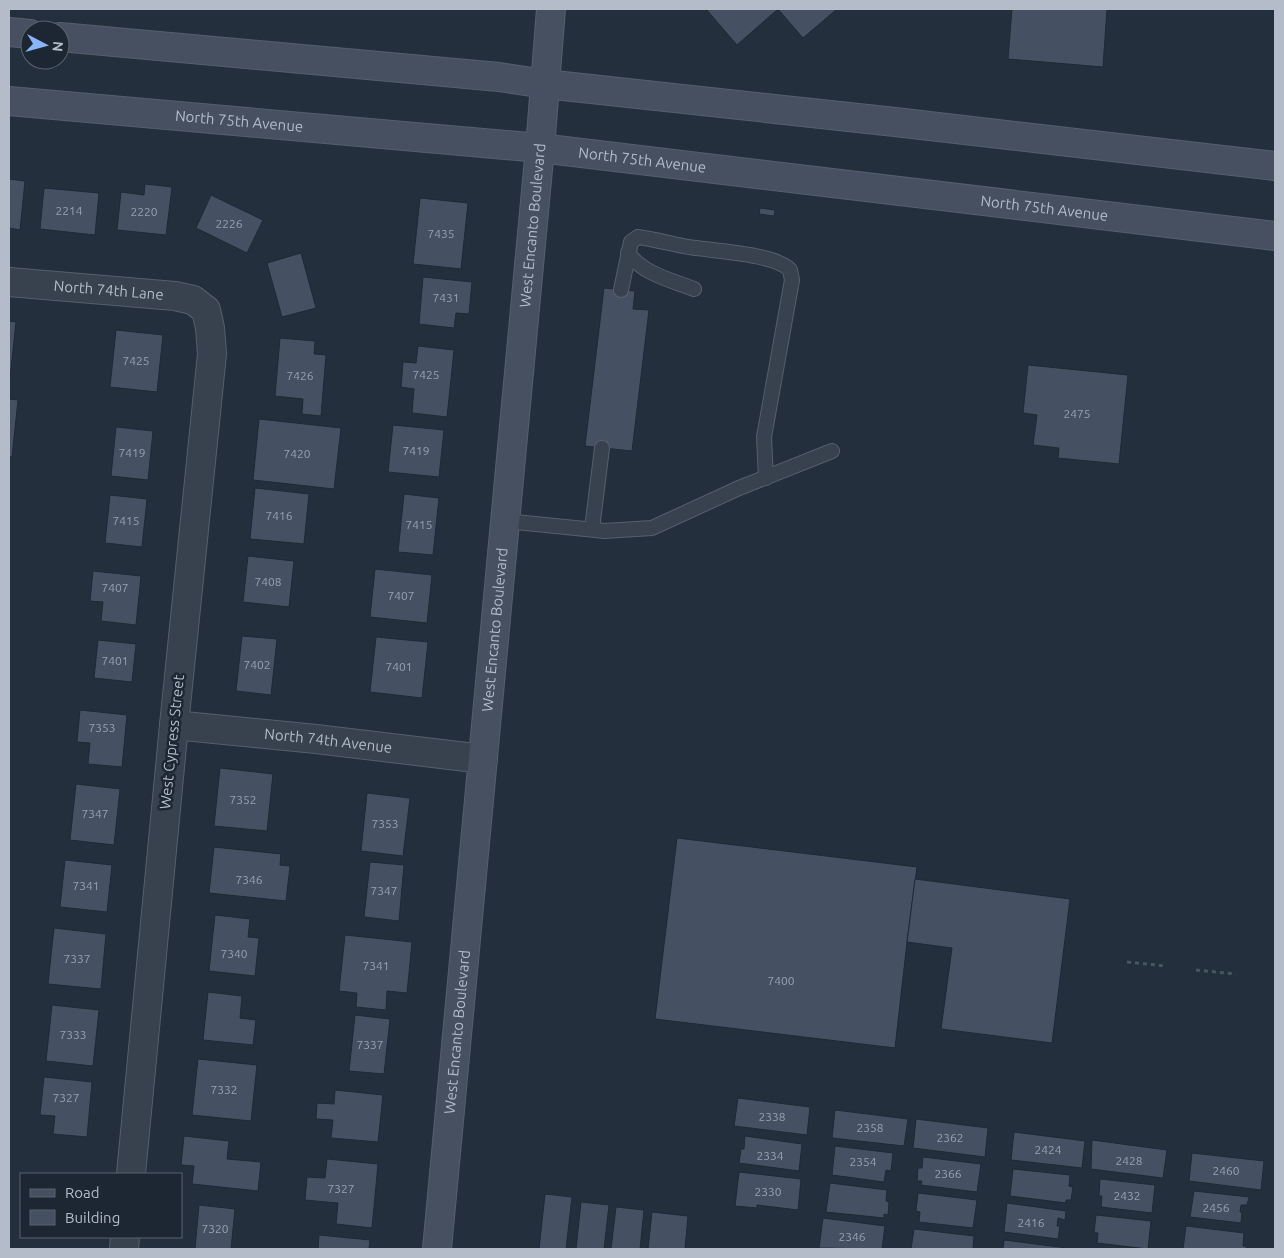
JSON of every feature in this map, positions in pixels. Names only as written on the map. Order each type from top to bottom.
[{"type":"main road","name":"West Encanto Boulevard","points":[[437,1249],[540,148],[551,9]]},
{"type":"main road","points":[[70,37],[489,76],[545,84],[1275,166]]},
{"type":"main road","name":"North 75th Avenue","points":[[9,100],[540,148],[1275,236]]},
{"type":"street","name":"North 74th Lane","points":[[9,282],[176,296],[193,300],[206,310]]},
{"type":"street","name":"West Cypress Street","points":[[131,1173],[212,354],[210,328],[206,310]]},
{"type":"street","name":"North 74th Avenue","points":[[174,725],[316,739],[483,759]]},
{"type":"lane","points":[[621,290],[628,253],[631,242],[634,239],[644,238],[764,258],[780,262],[790,270],[792,280],[764,437],[766,478]]},
{"type":"lane","points":[[628,253],[634,262],[653,274],[694,289]]},
{"type":"lane","points":[[592,529],[602,448]]},
{"type":"lane","points":[[505,521],[605,531],[652,528],[739,488],[832,452]]},
{"type":"path","points":[[1126,962],[1166,966]]},
{"type":"path","points":[[1196,970],[1236,974]]},
{"type":"building","points":[[706,9],[778,9],[737,45]]},
{"type":"building","points":[[778,9],[837,9],[803,38]]},
{"type":"building","points":[[1012,9],[1107,9],[1103,67],[1008,59]]},
{"type":"building","points":[[9,179],[25,181],[20,230],[9,228]]},
{"type":"building","points":[[145,184],[172,187],[166,235],[117,230],[121,192],[144,195]]},
{"type":"building","points":[[44,188],[99,193],[95,235],[40,229]]},
{"type":"building","points":[[211,195],[263,220],[247,253],[196,228]]},
{"type":"building","points":[[420,198],[468,203],[461,269],[413,264]]},
{"type":"building","points":[[760,208],[775,210],[774,216],[759,214]]},
{"type":"building","points":[[301,253],[316,308],[282,317],[267,263]]},
{"type":"building","points":[[423,277],[472,282],[469,314],[456,313],[454,328],[419,324]]},
{"type":"building","points":[[604,288],[635,291],[633,309],[649,310],[632,451],[585,446]]},
{"type":"building","points":[[9,321],[16,322],[10,378],[9,378]]},
{"type":"building","points":[[116,330],[163,335],[157,392],[110,387]]},
{"type":"building","points":[[280,338],[315,341],[314,354],[326,355],[321,416],[302,414],[303,399],[275,396]]},
{"type":"building","points":[[418,346],[454,350],[447,417],[412,413],[414,389],[401,387],[403,362],[416,363]]},
{"type":"building","points":[[1028,365],[1128,375],[1119,464],[1058,458],[1059,448],[1033,445],[1037,415],[1023,413]]},
{"type":"building","points":[[9,399],[18,400],[12,457],[9,457]]},
{"type":"building","points":[[259,419],[341,428],[334,489],[253,480]]},
{"type":"building","points":[[393,425],[444,430],[439,477],[388,472]]},
{"type":"building","points":[[116,427],[153,431],[148,480],[111,476]]},
{"type":"building","points":[[255,488],[309,494],[304,544],[250,539]]},
{"type":"building","points":[[404,494],[439,498],[433,555],[398,552]]},
{"type":"building","points":[[110,495],[147,499],[142,547],[105,543]]},
{"type":"building","points":[[248,556],[294,561],[289,607],[243,602]]},
{"type":"building","points":[[375,569],[432,575],[427,623],[370,617]]},
{"type":"building","points":[[93,571],[141,576],[136,625],[101,621],[103,602],[90,601]]},
{"type":"building","points":[[242,636],[277,639],[271,695],[236,691]]},
{"type":"building","points":[[376,637],[428,642],[422,698],[370,692]]},
{"type":"building","points":[[98,640],[136,644],[132,682],[94,678]]},
{"type":"building","points":[[80,710],[127,715],[122,767],[88,764],[90,743],[77,742]]},
{"type":"building","points":[[220,768],[273,774],[267,831],[214,826]]},
{"type":"building","points":[[76,784],[120,789],[114,845],[70,840]]},
{"type":"building","points":[[367,793],[410,798],[403,856],[361,851]]},
{"type":"building","points":[[677,838],[917,867],[895,1048],[655,1019]]},
{"type":"building","points":[[214,847],[281,854],[280,865],[290,866],[286,901],[209,893]]},
{"type":"building","points":[[65,860],[112,865],[107,912],[60,907]]},
{"type":"building","points":[[370,862],[404,865],[399,921],[364,917]]},
{"type":"building","points":[[915,879],[1070,899],[1052,1043],[941,1029],[952,948],[907,942]]},
{"type":"building","points":[[215,915],[250,919],[248,937],[259,938],[255,976],[209,971]]},
{"type":"building","points":[[54,928],[106,934],[101,989],[48,984]]},
{"type":"building","points":[[345,935],[412,942],[407,993],[387,991],[386,1010],[356,1007],[357,993],[339,991]]},
{"type":"building","points":[[208,992],[242,996],[240,1018],[256,1020],[253,1045],[203,1040]]},
{"type":"building","points":[[52,1005],[99,1010],[93,1066],[46,1061]]},
{"type":"building","points":[[355,1015],[390,1019],[384,1074],[349,1071]]},
{"type":"building","points":[[198,1059],[257,1065],[251,1121],[192,1115]]},
{"type":"building","points":[[44,1077],[92,1082],[87,1137],[53,1134],[55,1116],[40,1115]]},
{"type":"building","points":[[335,1090],[383,1095],[378,1142],[331,1138],[333,1120],[316,1119],[317,1103],[334,1104]]},
{"type":"building","points":[[738,1098],[810,1107],[807,1135],[734,1126]]},
{"type":"building","points":[[835,1110],[908,1119],[904,1146],[832,1138]]},
{"type":"building","points":[[916,1119],[988,1128],[985,1157],[913,1148]]},
{"type":"building","points":[[1014,1132],[1085,1141],[1082,1168],[1011,1160]]},
{"type":"building","points":[[184,1136],[229,1141],[227,1159],[261,1162],[258,1191],[192,1184],[194,1166],[181,1165]]},
{"type":"building","points":[[745,1136],[802,1144],[799,1171],[739,1163],[741,1149],[744,1149]]},
{"type":"building","points":[[1092,1140],[1167,1150],[1163,1178],[1091,1169]]},
{"type":"building","points":[[835,1146],[893,1153],[891,1171],[886,1170],[884,1182],[832,1175]]},
{"type":"building","points":[[1192,1153],[1264,1161],[1261,1190],[1189,1181]]},
{"type":"building","points":[[923,1157],[981,1164],[977,1192],[921,1185],[922,1181],[917,1181],[918,1168],[922,1168]]},
{"type":"building","points":[[327,1159],[378,1164],[372,1228],[336,1224],[338,1203],[305,1200],[307,1177],[325,1178]]},
{"type":"building","points":[[1013,1169],[1070,1175],[1069,1186],[1073,1187],[1071,1200],[1066,1200],[1066,1203],[1010,1196]]},
{"type":"building","points":[[739,1172],[801,1179],[798,1210],[757,1205],[757,1208],[735,1206]]},
{"type":"building","points":[[1100,1179],[1155,1185],[1152,1213],[1101,1207],[1102,1196],[1099,1196]]},
{"type":"building","points":[[830,1183],[887,1190],[886,1201],[889,1202],[888,1215],[884,1214],[884,1218],[826,1212]]},
{"type":"building","points":[[1194,1191],[1249,1197],[1247,1205],[1241,1205],[1241,1223],[1190,1217]]},
{"type":"building","points":[[918,1193],[977,1200],[973,1228],[919,1222],[920,1212],[916,1211]]},
{"type":"building","points":[[545,1194],[572,1197],[566,1249],[539,1249]]},
{"type":"building","points":[[581,1202],[609,1205],[604,1249],[576,1249]]},
{"type":"building","points":[[1007,1203],[1066,1211],[1065,1220],[1058,1218],[1057,1226],[1060,1226],[1058,1239],[1004,1232]]},
{"type":"building","points":[[199,1205],[235,1209],[231,1249],[195,1249]]},
{"type":"building","points":[[616,1207],[644,1210],[640,1249],[611,1249]]},
{"type":"building","points":[[652,1212],[688,1216],[685,1249],[648,1249]]},
{"type":"building","points":[[1096,1215],[1151,1221],[1148,1249],[1097,1243],[1098,1233],[1094,1233]]},
{"type":"building","points":[[823,1218],[885,1226],[882,1249],[819,1248]]},
{"type":"building","points":[[1186,1226],[1244,1233],[1243,1246],[1246,1246],[1246,1249],[1183,1249]]},
{"type":"building","points":[[914,1229],[974,1236],[973,1249],[911,1249]]},
{"type":"building","points":[[319,1235],[370,1240],[369,1249],[318,1249]]},
{"type":"building","points":[[1004,1240],[1067,1248],[1003,1249]]}]
